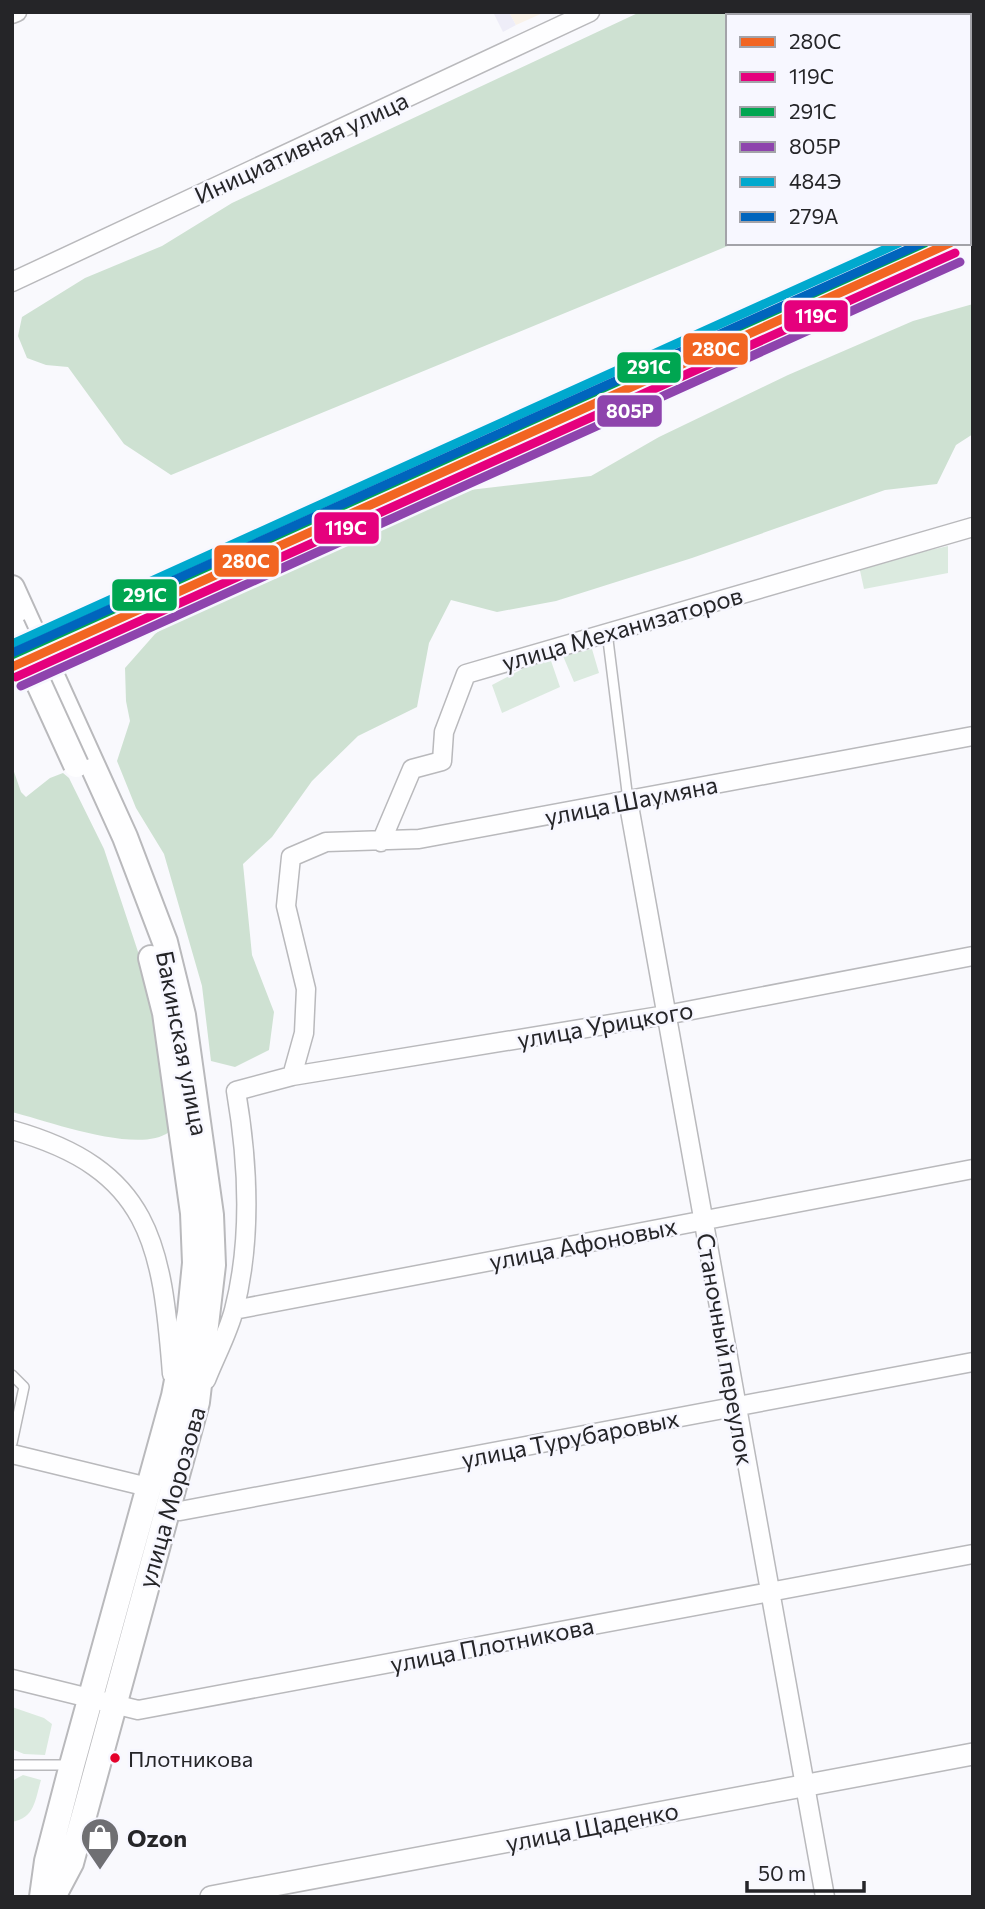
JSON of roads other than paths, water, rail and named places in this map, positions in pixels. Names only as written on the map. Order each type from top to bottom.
[{"type":"main road","name":"Бакинская улица","points":[[12,588],[83,761],[132,897],[147,940],[167,1024],[193,1213],[195,1263],[186,1399]]},
{"type":"main road","name":"Бакинская улица","points":[[12,625],[83,761]]},
{"type":"main road","name":"улица Морозова","points":[[53,1897],[71,1863],[101,1702],[148,1487],[186,1399]]},
{"type":"main road","name":"улица Морозова","points":[[42,1897],[47,1861],[72,1765],[101,1702],[167,1510],[186,1399]]},
{"type":"street","name":"Инициативная улица","points":[[12,282],[590,12]]},
{"type":"street","name":"улица Механизаторов","points":[[381,842],[412,769],[442,761],[444,732],[466,674],[973,527]]},
{"type":"street","name":"улица Шаумяна","points":[[292,1076],[304,1032],[306,989],[286,906],[291,857],[326,842],[418,839],[973,736]]},
{"type":"street","name":"Станочный переулок","points":[[628,800],[825,1897]]},
{"type":"street","name":"улица Урицкого","points":[[236,1091],[292,1076],[666,1015],[973,956]]},
{"type":"street","name":"улица Морозова","points":[[186,1399],[234,1310],[246,1218],[245,1144],[236,1091]]},
{"type":"street","points":[[12,1130],[58,1144],[88,1160],[110,1175],[137,1210],[157,1260],[186,1399]]},
{"type":"street","name":"улица Афоновых","points":[[234,1310],[973,1169]]},
{"type":"street","name":"улица Турубаровых","points":[[167,1510],[180,1511],[973,1362]]},
{"type":"street","points":[[12,1454],[148,1487]]},
{"type":"street","name":"улица Плотникова","points":[[12,1679],[138,1710],[973,1554]]},
{"type":"street","name":"улица Щаденко","points":[[211,1897],[973,1755]]},
{"type":"lane","points":[[607,632],[628,800]]},
{"type":"lane","points":[[12,1375],[24,1387],[12,1443]]},
{"type":"lane","points":[[12,1765],[72,1765]]},
{"type":"railway","points":[[12,665],[31,656]]},
{"type":"place","name":"Плотникова","points":[[115,1758]]},
{"type":"place","name":"Ozon","points":[[100,1871]]}]
